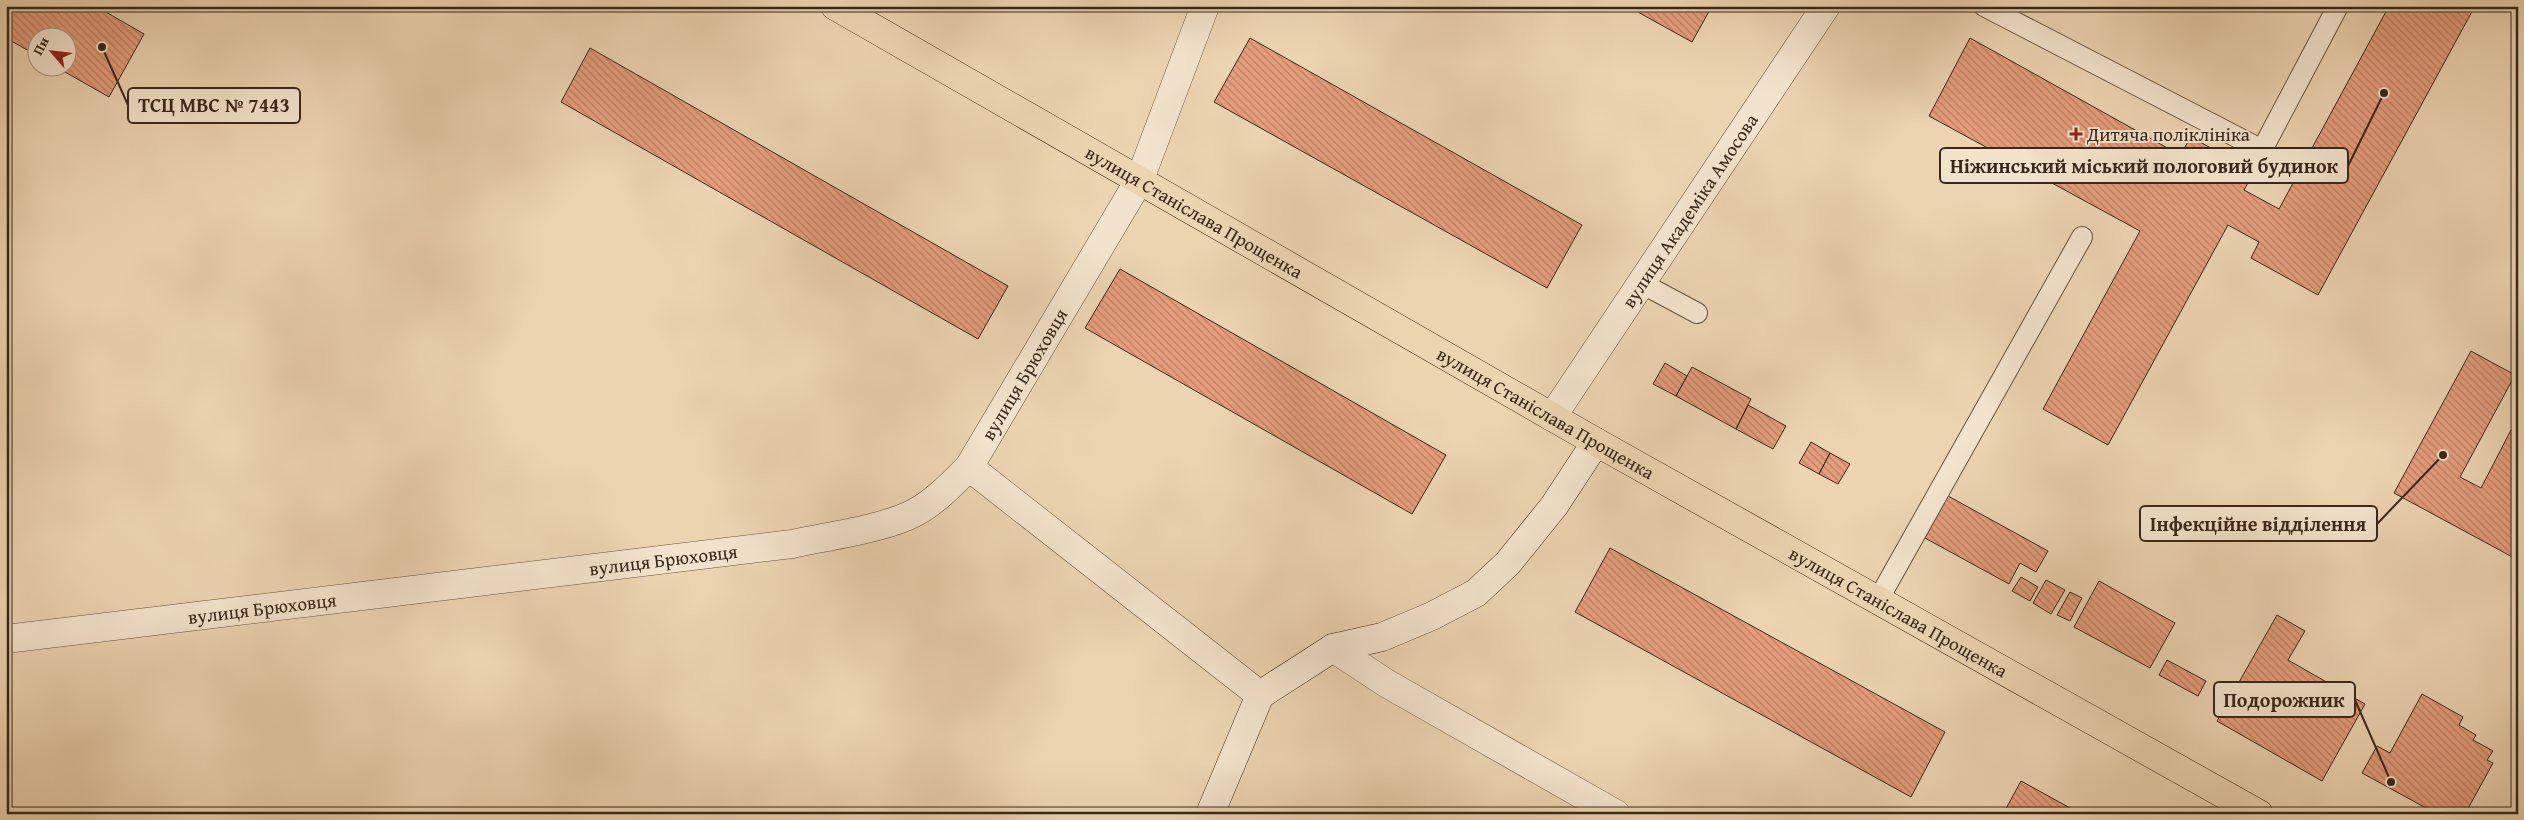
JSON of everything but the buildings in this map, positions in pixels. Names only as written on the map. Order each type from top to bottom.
[{"type":"main road","name":"вулиця Станіслава Прощенка","points":[[836,6],[1596,442],[2259,814]]},
{"type":"street","name":"вулиця Брюховця","points":[[6,639],[792,544],[870,528],[916,512],[944,492],[969,467],[1140,179],[1205,6]]},
{"type":"street","name":"вулиця Академіка Амосова","points":[[1552,417],[1826,6]]},
{"type":"street","points":[[1210,814],[1260,696],[1333,648],[1382,637],[1432,616],[1476,593],[1508,563],[1554,506],[1596,442]]},
{"type":"street","points":[[969,467],[1260,696]]},
{"type":"street","points":[[1333,648],[1386,683],[1616,814]]},
{"type":"lane","points":[[1984,6],[2262,150],[2338,6]]},
{"type":"lane","points":[[1878,600],[2082,237]]},
{"type":"lane","points":[[1641,283],[1697,313]]},
{"type":"place","name":"ТСЦ МВС № 7443","points":[[102,47]]},
{"type":"place","name":"Ніжинський міський пологовий будинок","points":[[2384,93]]},
{"type":"place","name":"Дитяча поліклініка","points":[[2076,134]]},
{"type":"place","name":"Інфекційне відділення","points":[[2443,455]]},
{"type":"place","name":"Подорожник","points":[[2391,782]]}]
